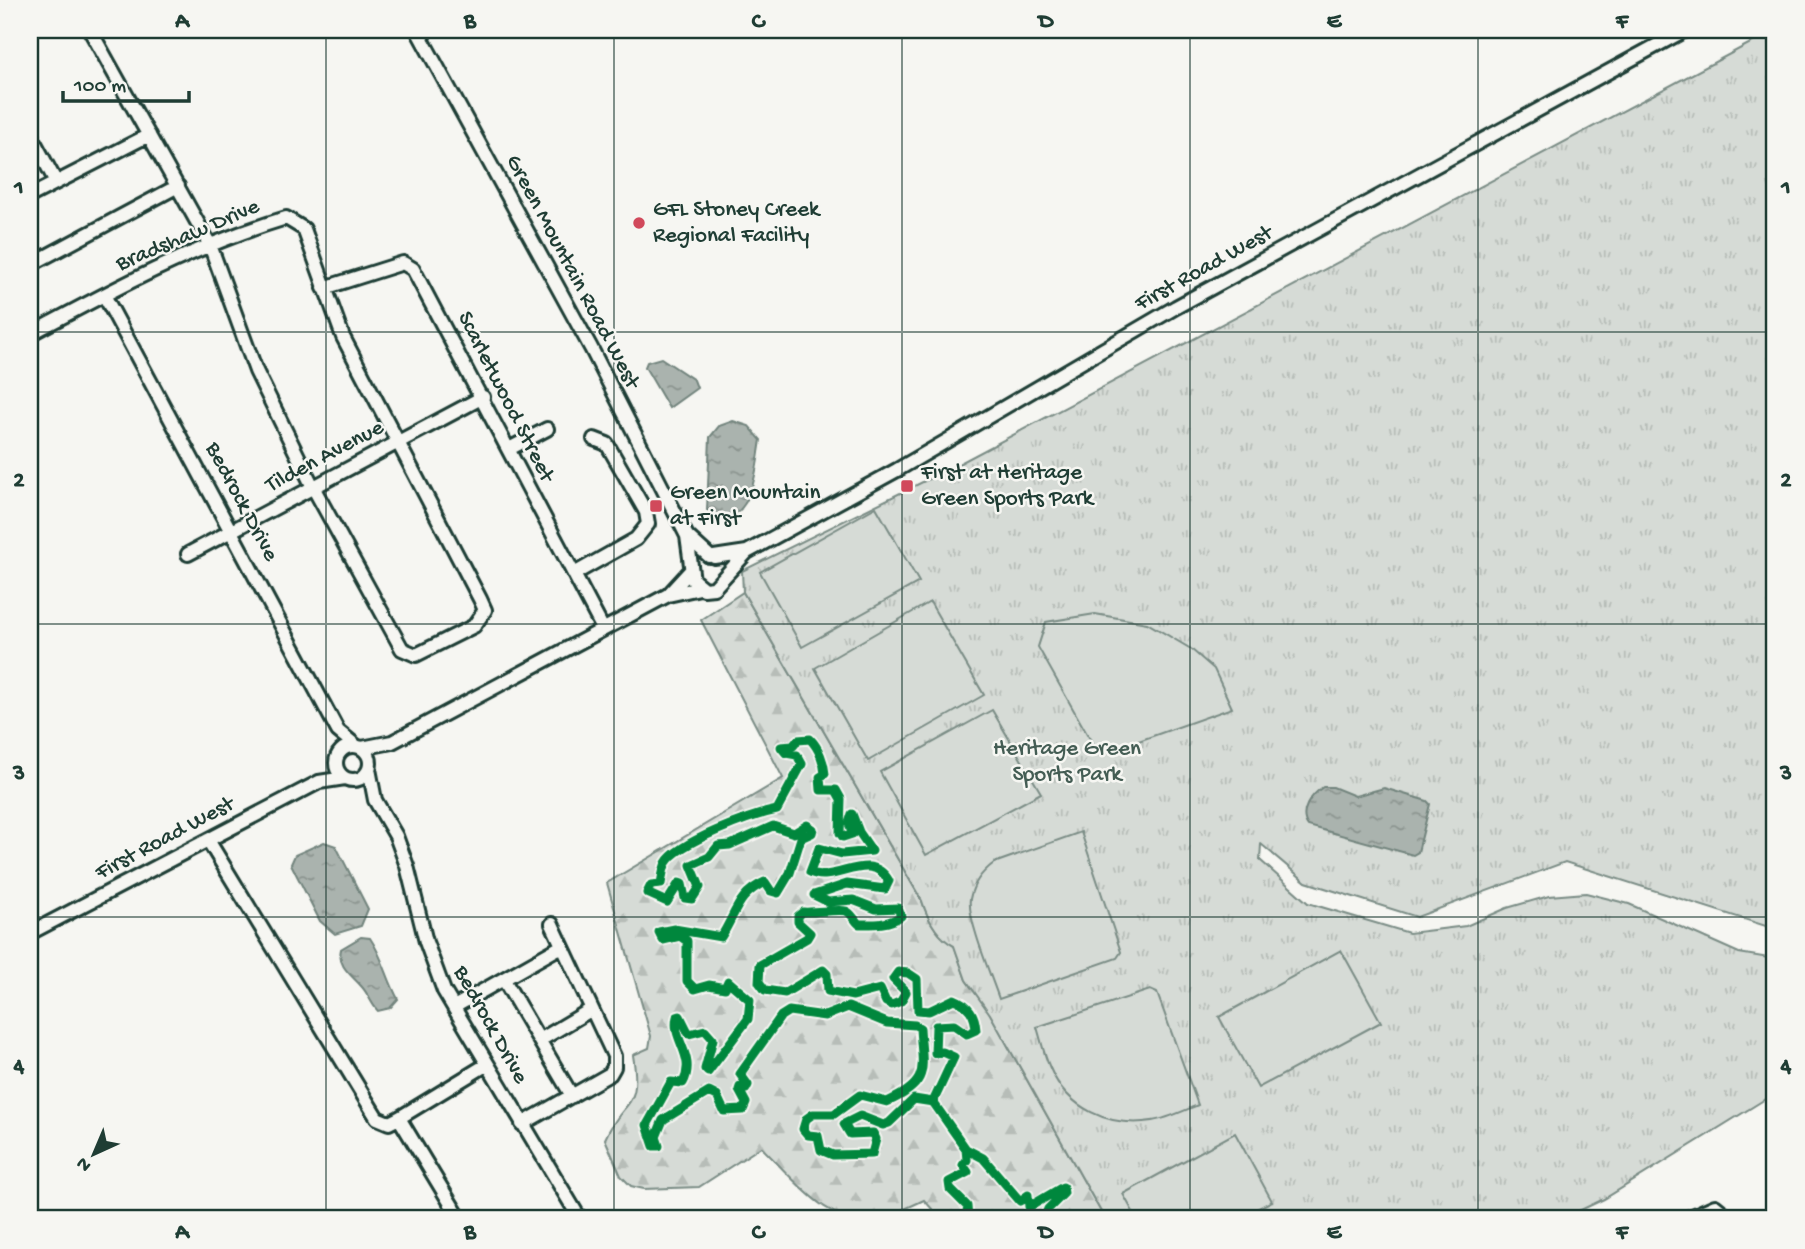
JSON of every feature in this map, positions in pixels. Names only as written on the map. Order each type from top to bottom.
[{"type":"street","points":[[90,30],[211,246],[256,371],[313,487]]},
{"type":"street","name":"Green Mountain Road West","points":[[417,30],[591,348],[687,536],[692,568]]},
{"type":"street","name":"First Road West","points":[[724,578],[747,552],[897,470],[1176,307],[1685,30]]},
{"type":"street","points":[[30,134],[56,182]]},
{"type":"street","points":[[30,196],[149,135]]},
{"type":"street","points":[[30,265],[178,186]]},
{"type":"street","name":"Bradshaw Drive","points":[[30,334],[104,295],[211,246],[286,218],[304,229],[343,337],[485,610],[474,626],[416,655],[402,649],[313,487]]},
{"type":"street","name":"Scarletwood Street","points":[[324,288],[403,263],[413,269],[483,397],[603,629]]},
{"type":"street","name":"Bedrock Drive","points":[[104,295],[233,531],[338,732],[359,747]]},
{"type":"street","name":"Tilden Avenue","points":[[188,554],[483,397]]},
{"type":"street","points":[[509,449],[547,429]]},
{"type":"street","points":[[574,574],[636,539],[648,524],[646,512],[607,444],[594,439]]},
{"type":"street","name":"Green Mountain Road West","points":[[687,536],[711,556]]},
{"type":"street","name":"First Road West","points":[[711,556],[747,552]]},
{"type":"street","points":[[711,556],[724,568],[724,578],[714,589],[700,587],[693,580],[692,568],[699,558],[711,556]]},
{"type":"street","name":"First Road West","points":[[319,782],[338,757],[359,747],[391,742],[668,595],[692,568]]},
{"type":"street","name":"First Road West","points":[[668,595],[700,587]]},
{"type":"street","name":"Bedrock Drive","points":[[338,732],[338,757]]},
{"type":"street","name":"First Road West","points":[[30,933],[319,782],[362,778],[391,742]]},
{"type":"street","points":[[359,747],[370,766]]},
{"type":"street","points":[[338,757],[348,779]]},
{"type":"street","name":"Bedrock Drive","points":[[370,766],[375,800],[396,836],[432,961],[486,1065],[580,1219]]},
{"type":"street","name":"Bedrock Drive","points":[[348,779],[375,800]]},
{"type":"street","points":[[208,840],[370,1111],[389,1123],[486,1065]]},
{"type":"street","points":[[522,1124],[610,1074],[614,1068],[614,1056],[552,925]]},
{"type":"street","points":[[454,1007],[562,946]]},
{"type":"street","points":[[504,980],[572,1096]]},
{"type":"street","points":[[540,1040],[592,1009]]},
{"type":"street","points":[[399,1118],[460,1219]]},
{"type":"street","points":[[1686,1219],[1715,1206],[1731,1219]]},
{"type":"green space","name":"Heritage Green Sports Park","points":[[1775,30],[1775,929],[1565,862],[1417,917],[1306,882],[1261,844],[1260,860],[1308,903],[1409,933],[1466,926],[1507,908],[1549,896],[1586,893],[1629,904],[1739,953],[1775,959],[1775,1093],[1604,1199],[1562,1219],[1105,1219],[990,1014],[966,980],[954,946],[934,927],[922,901],[743,592],[742,571],[947,470]]},
{"type":"green space","points":[[876,507],[919,582],[802,647],[760,572]]},
{"type":"green space","points":[[743,592],[922,901],[930,921],[938,933],[954,945],[966,980],[988,1010],[1105,1219],[941,1219],[924,1200],[877,1219],[860,1220],[827,1209],[761,1147],[699,1187],[644,1189],[631,1186],[621,1176],[605,1139],[633,1095],[633,1055],[649,1048],[651,1036],[607,883],[783,778],[701,620]]},
{"type":"green space","points":[[930,602],[984,695],[868,761],[815,668]]},
{"type":"green space","points":[[1095,614],[1147,623],[1191,649],[1214,669],[1232,708],[1099,755],[1038,647],[1046,622]]},
{"type":"green space","points":[[992,710],[1041,793],[926,855],[880,772]]},
{"type":"green space","points":[[1081,832],[1121,952],[1117,958],[999,999],[972,920],[971,893],[982,874],[994,863]]},
{"type":"green space","points":[[1341,950],[1381,1022],[1258,1088],[1219,1017]]},
{"type":"green space","points":[[1150,990],[1157,993],[1198,1105],[1152,1121],[1105,1118],[1078,1104],[1058,1082],[1048,1063],[1037,1027]]},
{"type":"green space","points":[[1235,1133],[1272,1201],[1238,1219],[1137,1219],[1123,1194]]},
{"type":"water","points":[[661,358],[694,380],[697,388],[669,408],[645,367],[647,362]]},
{"type":"water","points":[[733,421],[749,426],[761,440],[755,477],[746,501],[731,517],[719,520],[707,510],[710,437],[719,426]]},
{"type":"water","points":[[1323,787],[1333,787],[1355,796],[1384,788],[1427,801],[1430,804],[1418,852],[1413,855],[1308,826],[1304,815],[1307,804]]},
{"type":"water","points":[[324,842],[336,846],[368,909],[361,926],[335,934],[320,921],[291,864],[295,855]]},
{"type":"water","points":[[361,937],[370,938],[398,999],[390,1008],[378,1011],[341,961],[341,949]]},
{"type":"cycle path","points":[[933,1102],[954,1057],[943,1052],[935,1053],[936,1026],[954,1025],[967,1034],[976,1030],[973,1015],[964,1004],[954,999],[929,1011],[918,1010],[917,979],[908,973],[898,972],[893,979],[906,992],[901,1001],[892,1005],[886,1002],[880,989],[853,996],[828,991],[827,974],[823,970],[785,993],[765,990],[759,982],[760,965],[807,938],[810,933],[798,922],[798,916],[803,912],[846,911],[859,924],[886,922],[901,916],[898,908],[876,909],[853,900],[828,902],[814,895],[847,884],[885,889],[889,881],[881,872],[872,868],[862,867],[820,875],[810,872],[819,848],[842,854],[872,851],[859,832],[852,814],[849,823],[852,834],[843,837],[840,833],[841,799],[836,790],[821,790],[820,777],[825,774],[818,751],[810,739],[798,740],[793,746],[781,747],[786,753],[797,755],[802,764],[777,810],[734,823],[685,847],[666,863],[661,884],[651,885],[647,893],[667,902],[679,883],[682,884],[685,898],[692,899],[700,887],[691,865],[709,857],[718,846],[730,845],[773,826],[794,833],[807,825],[813,829],[812,833],[801,838],[790,873],[778,893],[771,891],[765,882],[748,892],[721,937],[674,929],[659,932],[663,940],[680,936],[687,941],[687,981],[695,989],[709,985],[725,988],[728,981],[750,1000],[748,1019],[708,1072],[705,1069],[713,1039],[705,1030],[689,1034],[680,1016],[677,1017],[677,1033],[686,1056],[687,1073],[683,1083],[671,1082],[647,1125],[654,1146],[659,1146],[656,1137],[663,1120],[709,1092],[717,1096],[724,1111],[743,1110],[746,1103],[739,1090],[740,1087],[746,1089],[748,1085],[740,1074],[781,1016],[789,1011],[825,1016],[848,1007],[887,1023],[915,1025],[920,1028],[921,1072],[911,1088],[887,1102],[860,1095],[834,1114],[813,1114],[806,1119],[803,1129],[808,1135],[818,1136],[821,1150],[833,1155],[872,1154],[876,1139],[873,1133],[850,1134],[844,1124],[860,1116],[883,1125],[889,1123],[914,1099],[933,1102],[966,1149]]},
{"type":"cycle path","points":[[968,1219],[967,1206],[950,1189],[949,1182],[968,1172],[963,1165],[967,1160],[966,1149],[983,1158],[1020,1201],[1028,1195],[1029,1207],[1063,1187],[1064,1193],[1048,1209],[1044,1219]]},
{"type":"place","name":"GFL Stoney Creek Regional Facility","points":[[639,223]]},
{"type":"place","name":"First at Heritage Green Sports Park","points":[[907,486]]},
{"type":"place","name":"Green Mountain at First","points":[[656,506]]}]
